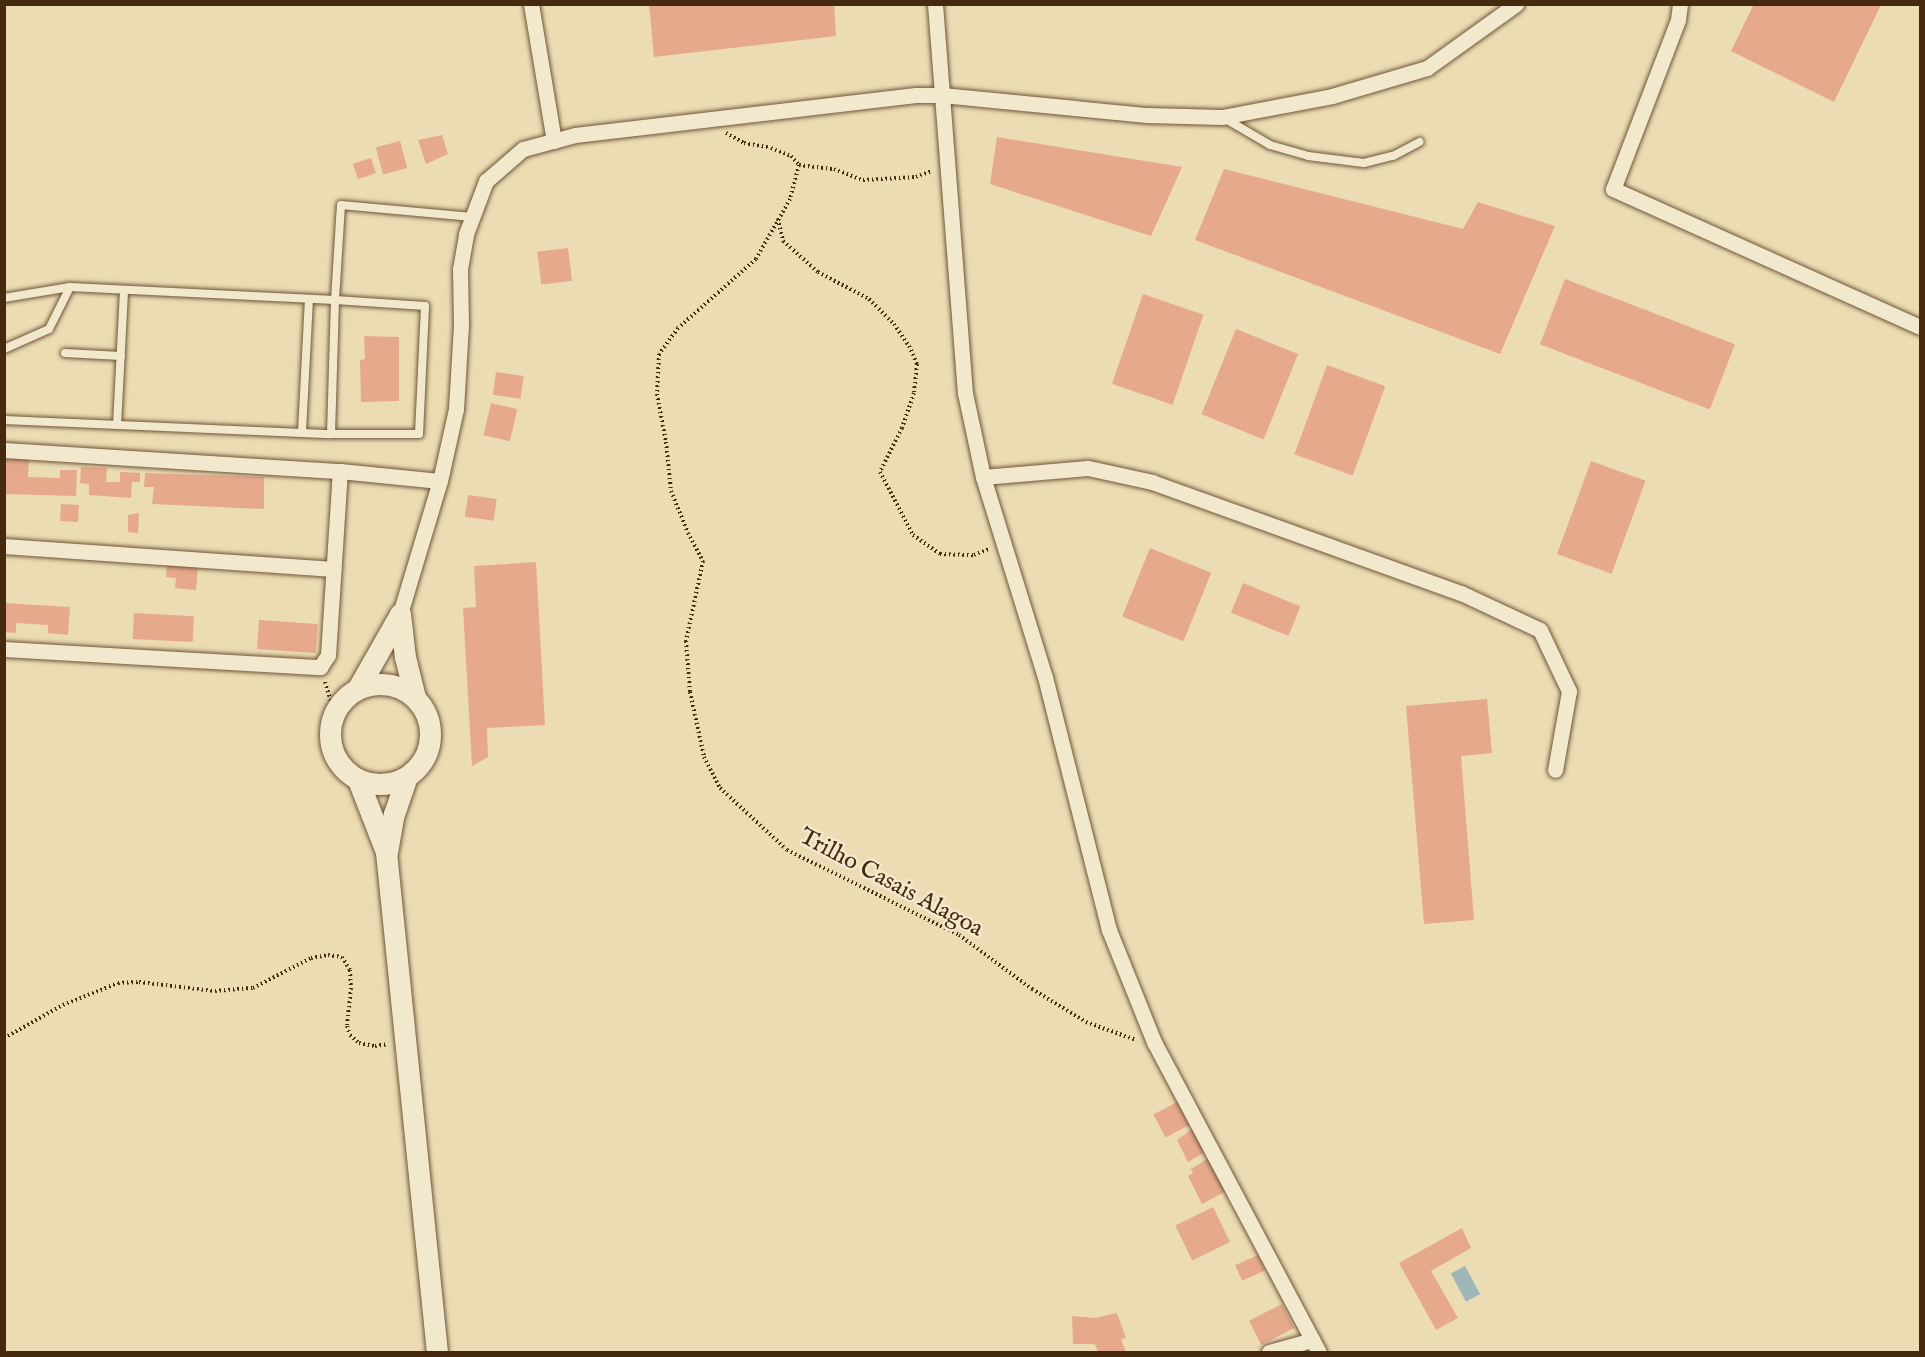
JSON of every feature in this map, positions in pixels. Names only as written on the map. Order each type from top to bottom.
[{"type":"street","points":[[531,4],[554,141]]},
{"type":"street","points":[[935,4],[965,393],[983,477],[1045,677],[1109,930],[1157,1048],[1316,1346],[1269,1353]]},
{"type":"street","points":[[358,688],[400,614],[440,482],[456,409],[461,325],[460,269],[466,234],[486,181],[523,149],[574,135],[704,121],[792,108],[942,95],[1147,116],[1222,117],[1332,96],[1427,68],[1516,4]]},
{"type":"street","points":[[1680,4],[1678,20],[1613,189],[1920,327]]},
{"type":"street","points":[[4,450],[340,471],[440,482]]},
{"type":"street","points":[[983,477],[1088,468],[1152,482],[1461,593],[1540,630],[1569,691],[1555,770]]},
{"type":"street","points":[[4,649],[320,667],[328,656],[340,471]]},
{"type":"street","points":[[4,546],[333,569]]},
{"type":"street","points":[[400,614],[405,657],[415,697],[425,712],[430,730],[429,748],[420,764],[407,777],[391,784],[374,784],[358,780],[342,768],[332,751],[329,731],[334,712],[344,698],[358,688],[382,683],[405,690],[415,697]]},
{"type":"street","points":[[386,852],[394,814],[407,777]]},
{"type":"street","points":[[358,780],[386,852],[437,1353]]},
{"type":"lane","points":[[1222,117],[1270,145],[1308,156],[1330,159],[1364,163],[1392,156],[1419,142]]},
{"type":"lane","points":[[331,434],[335,300],[341,205],[472,218]]},
{"type":"lane","points":[[4,350],[49,329],[70,287]]},
{"type":"lane","points":[[4,298],[70,287],[425,306],[419,434],[331,434],[4,420]]},
{"type":"lane","points":[[117,425],[124,290]]},
{"type":"lane","points":[[302,432],[309,299]]},
{"type":"lane","points":[[65,353],[121,356]]},
{"type":"path","points":[[704,121],[744,143],[771,148],[791,156],[799,165],[834,169],[863,180],[916,177],[936,169],[946,145]]},
{"type":"path","name":"Trilho Casais Alagoa","points":[[799,165],[790,199],[756,259],[678,328],[659,354],[657,394],[666,442],[671,490],[688,533],[703,561],[686,641],[690,692],[704,757],[720,788],[787,850],[959,935],[1032,989],[1086,1022],[1157,1048]]},
{"type":"path","points":[[778,219],[783,241],[818,272],[870,299],[894,324],[909,346],[917,364],[914,393],[902,428],[880,471],[913,535],[940,554],[974,555],[1003,543]]},
{"type":"path","points":[[320,667],[334,712]]},
{"type":"path","points":[[4,1038],[63,1005],[118,984],[139,982],[215,991],[253,988],[311,958],[328,955],[342,957],[350,970],[351,988],[347,1026],[350,1035],[358,1043],[375,1046],[406,1041]]},
{"type":"water","points":[[1465,1266],[1480,1294],[1466,1302],[1451,1274]]},
{"type":"building","points":[[649,4],[834,4],[836,36],[654,57]]},
{"type":"building","points":[[1754,4],[1881,5],[1834,102],[1731,51]]},
{"type":"building","points":[[442,135],[448,154],[426,164],[418,140]]},
{"type":"building","points":[[997,137],[1182,167],[1151,236],[990,184]]},
{"type":"building","points":[[400,141],[407,168],[383,175],[376,147]]},
{"type":"building","points":[[371,158],[376,173],[358,179],[353,164]]},
{"type":"building","points":[[1224,169],[1463,229],[1478,202],[1555,226],[1500,354],[1195,240]]},
{"type":"building","points":[[568,248],[572,281],[541,285],[537,252]]},
{"type":"building","points":[[1565,279],[1735,344],[1710,410],[1540,344]]},
{"type":"building","points":[[1143,294],[1204,315],[1173,405],[1112,384]]},
{"type":"building","points":[[1236,329],[1298,354],[1264,439],[1202,414]]},
{"type":"building","points":[[364,336],[399,337],[399,401],[361,402],[360,360],[365,359]]},
{"type":"building","points":[[1327,365],[1385,386],[1353,475],[1295,454]]},
{"type":"building","points":[[496,372],[524,376],[521,399],[493,395]]},
{"type":"building","points":[[491,403],[517,409],[510,441],[484,435]]},
{"type":"building","points":[[4,459],[29,459],[28,477],[60,478],[60,470],[77,470],[76,496],[4,494]]},
{"type":"building","points":[[1591,461],[1646,481],[1612,574],[1557,554]]},
{"type":"building","points":[[81,467],[107,468],[106,482],[120,482],[120,472],[140,473],[140,482],[132,482],[131,498],[89,495],[89,484],[80,483]]},
{"type":"building","points":[[145,473],[264,477],[264,509],[152,504],[154,487],[144,487]]},
{"type":"building","points":[[468,495],[497,499],[494,521],[465,517]]},
{"type":"building","points":[[61,504],[79,505],[78,522],[60,521]]},
{"type":"building","points":[[139,513],[138,533],[128,532],[128,515]]},
{"type":"building","points":[[1150,548],[1211,573],[1183,641],[1122,617]]},
{"type":"building","points":[[536,562],[545,725],[487,728],[488,757],[472,766],[463,608],[476,607],[474,566]]},
{"type":"building","points":[[167,564],[198,566],[196,590],[175,588],[176,578],[166,577]]},
{"type":"building","points":[[1243,583],[1300,606],[1288,636],[1231,613]]},
{"type":"building","points":[[4,603],[70,607],[68,635],[48,633],[48,625],[16,623],[16,633],[4,632]]},
{"type":"building","points":[[134,613],[194,616],[193,642],[133,639]]},
{"type":"building","points":[[259,620],[318,624],[316,653],[257,649]]},
{"type":"building","points":[[1487,699],[1492,753],[1461,756],[1474,920],[1424,924],[1406,706]]},
{"type":"building","points":[[1179,1101],[1191,1124],[1166,1138],[1153,1115]]},
{"type":"building","points":[[1194,1128],[1207,1151],[1188,1162],[1177,1140]]},
{"type":"building","points":[[1209,1158],[1228,1190],[1202,1204],[1188,1176],[1193,1173],[1191,1169]]},
{"type":"building","points":[[1213,1207],[1230,1242],[1192,1260],[1175,1225]]},
{"type":"building","points":[[1462,1228],[1471,1248],[1431,1271],[1458,1318],[1436,1330],[1399,1263]]},
{"type":"building","points":[[1258,1255],[1265,1271],[1242,1281],[1235,1265]]},
{"type":"building","points":[[1282,1304],[1294,1328],[1261,1345],[1249,1321]]},
{"type":"building","points":[[1117,1313],[1126,1338],[1121,1339],[1126,1352],[1098,1352],[1095,1344],[1073,1344],[1072,1316],[1095,1318]]}]
